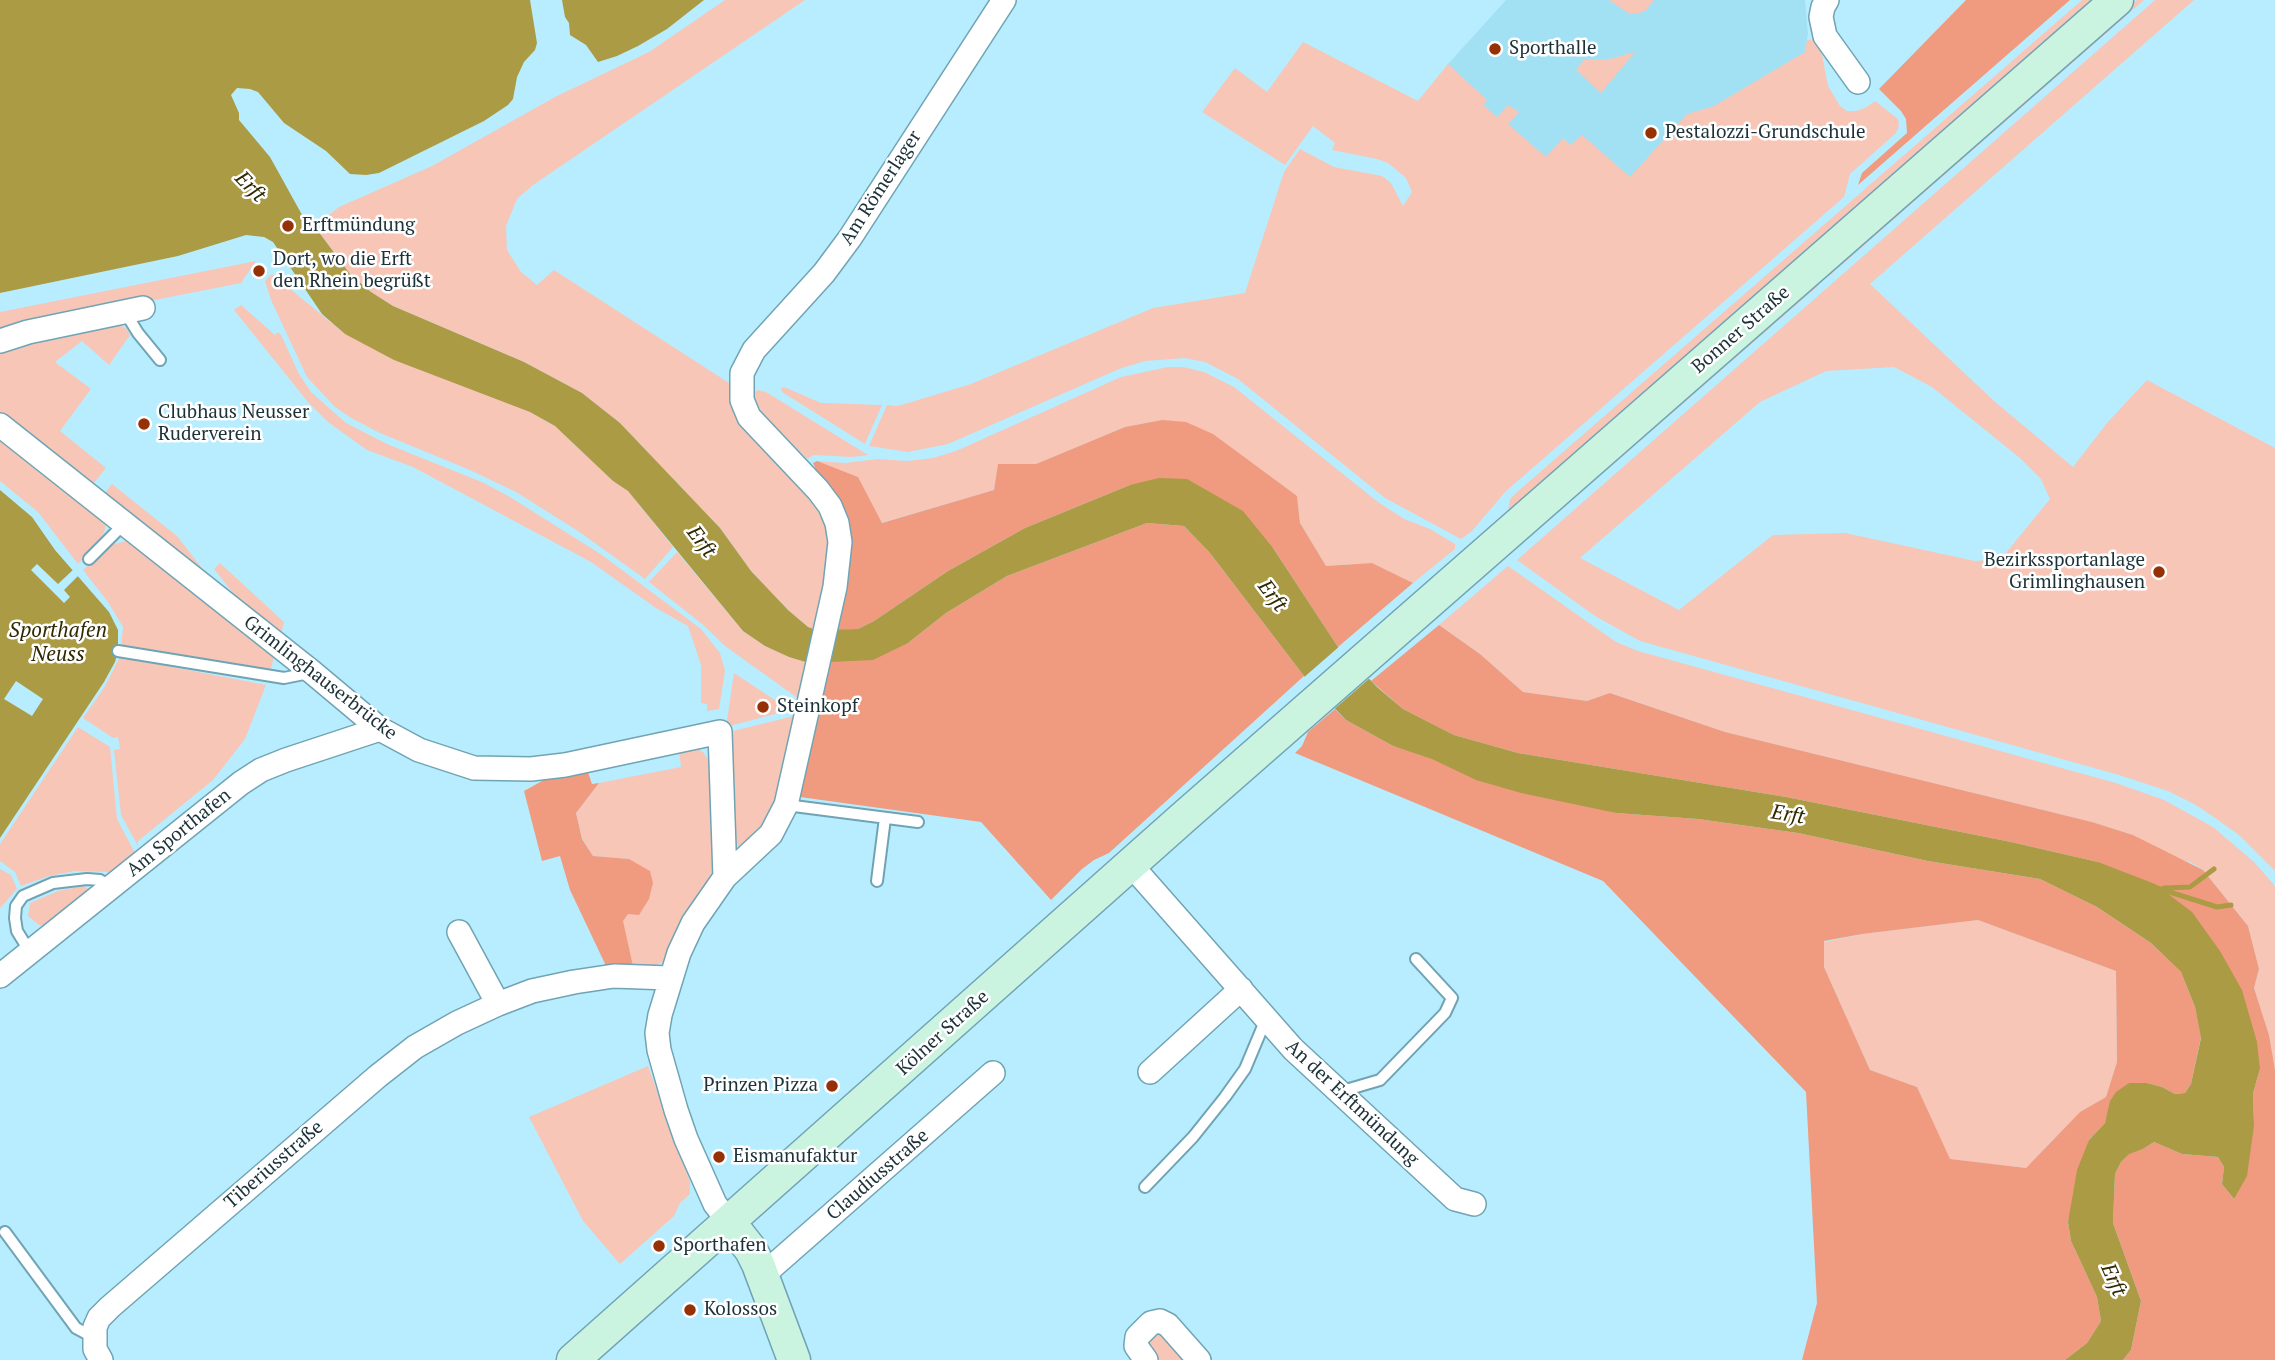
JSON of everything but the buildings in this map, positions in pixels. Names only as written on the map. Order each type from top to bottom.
[{"type":"main road","name":"Bonner Straße","points":[[1311,706],[2117,0]]},
{"type":"main road","name":"Kölner Straße","points":[[573,1360],[1311,706]]},
{"type":"main road","points":[[729,1222],[751,1250],[763,1275],[794,1360]]},
{"type":"street","name":"Am Römerlager","points":[[786,805],[835,587],[840,542],[837,523],[818,490],[749,417],[742,400],[744,366],[754,350],[824,273],[850,238],[1004,0]]},
{"type":"street","points":[[1822,4],[1821,26],[1825,36],[1858,82]]},
{"type":"street","points":[[0,341],[28,332],[134,310]]},
{"type":"street","name":"Grimlinghauserbrücke","points":[[0,425],[380,729],[419,750],[474,768],[502,769],[565,765],[720,732],[725,877]]},
{"type":"street","name":"Am Sporthafen","points":[[0,976],[241,783],[261,771],[331,744],[380,729]]},
{"type":"street","points":[[729,1222],[715,1204],[686,1139],[659,1050],[657,1033],[669,978],[692,923],[725,877],[771,834],[786,805]]},
{"type":"street","name":"An der Erftmündung","points":[[1131,865],[1293,1049],[1455,1199],[1474,1203]]},
{"type":"street","points":[[459,932],[498,1003]]},
{"type":"street","name":"Tiberiusstraße","points":[[93,1337],[99,1318],[110,1307],[378,1076],[415,1048],[498,1003],[532,992],[614,976],[669,978]]},
{"type":"street","points":[[1150,1072],[1241,989]]},
{"type":"street","name":"Claudiusstraße","points":[[763,1275],[993,1073]]},
{"type":"street","points":[[1146,1360],[1136,1346],[1137,1337],[1151,1323],[1160,1321],[1168,1325],[1199,1360]]},
{"type":"street","points":[[93,1337],[94,1349],[101,1360]]},
{"type":"lane","points":[[134,310],[138,333],[160,360]]},
{"type":"lane","points":[[89,559],[123,524]]},
{"type":"lane","points":[[118,651],[284,678],[312,672]]},
{"type":"lane","points":[[786,805],[918,822]]},
{"type":"lane","points":[[877,881],[885,818]]},
{"type":"lane","points":[[30,952],[17,931],[15,918],[16,906],[23,896],[53,883],[87,879],[100,880],[112,887]]},
{"type":"lane","points":[[1339,1092],[1380,1080],[1445,1013],[1451,998],[1416,959]]},
{"type":"lane","points":[[1145,1187],[1193,1137],[1225,1097],[1245,1069],[1266,1019]]},
{"type":"lane","points":[[5,1232],[76,1328],[93,1337]]},
{"type":"shaded area","points":[[725,0],[805,0],[533,185],[517,199],[506,226],[507,250],[521,272],[537,285],[554,270],[729,383],[731,406],[739,421],[765,450],[812,494],[824,514],[831,537],[831,560],[816,630],[808,627],[788,610],[751,571],[720,528],[620,423],[582,393],[524,362],[393,306],[350,274],[318,231],[330,231],[329,215],[339,207],[432,166],[555,97],[649,52]]},
{"type":"shaded area","name":"Pestalozzi-Grundschule","points":[[1506,0],[1805,0],[1808,34],[1805,52],[1702,274],[1419,101],[1448,64]]},
{"type":"shaded area","points":[[1609,0],[1654,0],[1645,11],[1636,14],[1628,13]]},
{"type":"shaded area","points":[[1966,0],[2070,0],[1858,185],[1862,173],[1907,133],[1906,119],[1901,111],[1879,89]]},
{"type":"shaded area","points":[[2082,0],[2102,0],[1511,514],[1508,512],[1510,499],[1516,493]]},
{"type":"shaded area","points":[[2137,0],[2144,0],[1829,276],[1826,272]]},
{"type":"shaded area","points":[[2155,0],[2194,0],[1870,284],[1994,401],[2073,467],[2107,423],[2147,380],[2275,448],[2275,871],[2239,835],[2196,805],[2168,791],[1640,641],[1595,616],[1517,560]],"holes":[[[1894,367],[1932,387],[2020,458],[2041,479],[2050,499],[2001,559],[1975,561],[1845,533],[1773,535],[1679,610],[1580,558],[1760,402],[1826,371]]]},
{"type":"shaded area","points":[[1819,39],[1828,86],[1840,106],[1847,111],[1856,111],[1875,101],[1898,119],[1896,133],[1850,174],[1844,197],[1505,492],[1472,531],[1461,539],[1385,498],[1238,379],[1205,362],[1185,358],[1145,361],[1119,369],[948,444],[908,452],[869,446],[887,405],[898,406],[971,384],[1153,308],[1245,293],[1284,172],[1300,149],[1334,167],[1382,176],[1391,183],[1403,206],[1412,192],[1406,178],[1388,163],[1332,150],[1335,143],[1313,126],[1285,165],[1202,112],[1235,68],[1267,92],[1303,42],[1418,101],[1448,64],[1487,100],[1483,105],[1497,117],[1508,105],[1519,112],[1508,124],[1546,157],[1563,138],[1571,145],[1582,135],[1630,177],[1687,114],[1714,106],[1805,52],[1807,40]]},
{"type":"shaded area","points":[[1635,52],[1601,93],[1576,70],[1584,60],[1610,59]]},
{"type":"shaded area","points":[[256,261],[241,283],[48,321],[0,334],[0,312]]},
{"type":"shaded area","points":[[272,274],[345,334],[530,412],[555,426],[613,481],[628,491],[673,547],[645,579],[578,531],[516,492],[380,433],[335,407],[307,377],[271,300],[265,281]]},
{"type":"shaded area","points":[[1815,281],[1819,285],[1540,528],[1537,525]]},
{"type":"shaded area","points":[[241,305],[275,335],[278,332],[281,335],[299,374],[311,392],[346,423],[387,444],[484,483],[510,497],[602,555],[701,629],[720,653],[725,671],[719,709],[707,711],[707,704],[701,703],[701,665],[688,626],[656,608],[591,562],[413,467],[367,450],[328,422],[308,402],[234,310]]},
{"type":"shaded area","points":[[115,323],[126,328],[130,335],[109,365],[82,341],[55,362],[91,389],[60,431],[106,468],[89,489],[0,419],[0,347]]},
{"type":"shaded area","points":[[1168,367],[1204,372],[1234,387],[1378,502],[1404,519],[1430,529],[1455,544],[1455,549],[1413,583],[1372,563],[1326,566],[1300,523],[1297,496],[1162,420],[1125,427],[1036,464],[998,464],[994,490],[881,523],[858,478],[817,461],[845,463],[878,459],[907,461],[933,458],[956,451],[1121,377]]},
{"type":"shaded area","points":[[781,388],[821,403],[882,405],[865,444],[782,392]]},
{"type":"shaded area","points":[[754,392],[766,392],[868,455],[814,455],[807,459],[765,417],[755,401]]},
{"type":"shaded area","points":[[1162,420],[1186,422],[1213,434],[1297,496],[1300,523],[1326,566],[1372,563],[1413,583],[1338,647],[1273,548],[1130,485],[1025,528],[948,571],[858,629],[835,630],[830,487],[813,463],[817,461],[858,477],[882,523],[994,490],[998,464],[1036,464],[1125,427]]},
{"type":"shaded area","points":[[0,431],[106,519],[101,538],[78,564],[38,512],[0,481]]},
{"type":"shaded area","points":[[112,484],[177,536],[215,585],[101,498]]},
{"type":"shaded area","points":[[1147,523],[1184,526],[1210,553],[1304,676],[1109,853],[1082,869],[1051,900],[981,822],[800,797],[827,663],[908,643],[946,613],[1007,576]]},
{"type":"shaded area","points":[[131,535],[275,653],[270,672],[121,647],[123,627],[83,570],[109,545],[123,542]]},
{"type":"shaded area","points":[[677,552],[743,631],[765,646],[809,663],[799,699],[725,646],[649,582]]},
{"type":"shaded area","points":[[220,563],[284,622],[280,638],[241,603],[214,569]]},
{"type":"shaded area","points":[[1508,566],[1616,642],[1638,651],[2116,783],[2164,800],[2213,827],[2254,862],[2275,886],[2275,1070],[2269,1035],[2254,988],[2259,969],[2248,926],[2203,870],[2133,835],[2092,822],[1725,732],[1611,693],[1587,701],[1523,692],[1480,654],[1439,625]]},
{"type":"shaded area","points":[[1439,625],[1480,654],[1523,692],[1587,701],[1610,693],[1725,732],[2092,822],[2133,835],[2203,870],[2248,926],[2259,969],[2254,988],[2269,1035],[2275,1070],[2275,1360],[2123,1360],[2131,1350],[2141,1301],[2113,1223],[2115,1174],[2129,1153],[2154,1142],[2182,1154],[2218,1157],[2224,1167],[2222,1184],[2234,1199],[2254,1126],[2253,1093],[2260,1069],[2098,862],[1786,797],[1518,753],[1454,735],[1403,709],[1371,681]]},
{"type":"shaded area","points":[[120,657],[266,685],[245,739],[213,780],[138,841],[138,846],[121,815],[114,750],[120,749],[118,737],[113,738],[83,718],[104,688]]},
{"type":"shaded area","points":[[734,673],[790,710],[726,727]]},
{"type":"shaded area","points":[[1335,709],[1346,720],[1393,746],[1616,813],[1698,819],[1798,833],[1928,861],[2040,879],[2097,907],[2151,943],[2181,972],[2195,1007],[2201,1037],[2191,1084],[2185,1093],[2175,1094],[2147,1083],[2129,1083],[2108,1113],[2105,1123],[2089,1140],[2068,1222],[2071,1241],[2097,1297],[2101,1321],[2087,1343],[2065,1360],[1802,1360],[1817,1303],[1806,1092],[1603,881],[1295,753],[1302,746],[1308,732]],"holes":[[[1978,920],[2116,971],[2117,1062],[2106,1097],[2080,1112],[2026,1168],[1950,1159],[1917,1087],[1870,1070],[1824,967],[1824,941]]]},
{"type":"shaded area","points":[[794,716],[784,762],[787,769],[769,821],[747,847],[733,845],[725,733]]},
{"type":"shaded area","points":[[78,727],[110,747],[117,819],[135,853],[111,872],[75,871],[49,876],[21,886],[15,872],[0,861],[0,844]]},
{"type":"shaded area","points":[[693,747],[703,752],[713,767],[713,875],[686,916],[664,961],[657,965],[633,966],[622,921],[628,914],[629,859],[593,856],[582,838],[576,813],[599,783],[681,767],[679,750]]},
{"type":"shaded area","points":[[587,769],[592,784],[599,783],[576,813],[582,839],[593,856],[629,859],[650,871],[653,883],[649,899],[639,915],[628,914],[623,921],[633,966],[607,968],[570,890],[560,856],[542,861],[524,791],[551,776]]},
{"type":"shaded area","points":[[0,869],[11,875],[17,889],[0,908]]},
{"type":"shaded area","points":[[83,886],[91,890],[51,926],[39,925],[28,916],[30,903],[58,891]]},
{"type":"shaded area","points":[[1978,920],[2116,971],[2117,1062],[2106,1097],[2080,1112],[2026,1168],[1949,1159],[1917,1087],[1870,1070],[1824,967],[1824,942],[1862,934]]},
{"type":"shaded area","points":[[648,1066],[690,1182],[690,1194],[680,1203],[674,1216],[620,1264],[583,1221],[529,1117]]},
{"type":"shaded area","points":[[1160,1327],[1186,1360],[1159,1360],[1147,1346],[1148,1335]]},
{"type":"water","name":"Erft","points":[[0,0],[530,0],[537,43],[535,50],[524,62],[517,77],[513,99],[508,105],[484,121],[379,173],[350,174],[326,151],[284,123],[258,92],[237,88],[231,95],[239,113],[239,120],[270,157],[306,222],[318,231],[350,274],[393,306],[524,362],[582,393],[620,423],[720,528],[751,571],[808,627],[816,630],[858,629],[948,571],[1025,528],[1130,485],[1159,478],[1187,479],[1243,511],[1273,548],[1338,647],[1377,687],[1403,709],[1454,735],[1518,753],[1786,797],[2011,842],[2098,862],[2155,884],[2192,912],[2220,951],[2242,990],[2257,1042],[2260,1069],[2253,1093],[2254,1126],[2247,1176],[2234,1199],[2222,1184],[2224,1167],[2218,1157],[2182,1154],[2154,1142],[2129,1154],[2121,1162],[2115,1174],[2113,1223],[2141,1301],[2131,1350],[2123,1360],[2065,1360],[2087,1343],[2101,1321],[2097,1297],[2071,1241],[2068,1222],[2077,1170],[2089,1140],[2105,1123],[2110,1101],[2116,1092],[2129,1083],[2147,1083],[2175,1094],[2185,1093],[2191,1084],[2201,1038],[2195,1007],[2181,972],[2151,943],[2097,907],[2040,879],[1928,861],[1798,833],[1698,819],[1616,813],[1521,793],[1476,780],[1432,759],[1393,746],[1346,720],[1304,676],[1210,553],[1184,526],[1147,523],[1007,576],[946,613],[908,643],[873,660],[809,663],[789,657],[765,646],[743,631],[628,491],[613,481],[555,426],[530,412],[394,360],[345,334],[322,314],[273,242],[264,237],[246,235],[178,256],[0,293]]},
{"type":"water","points":[[562,0],[704,0],[667,29],[638,46],[598,62],[586,45],[570,35]]},
{"type":"water","name":"Sporthafen Neuss","points":[[0,490],[32,517],[55,550],[109,612],[118,630],[118,651],[104,682],[0,838]]},
{"type":"pier","points":[[37,564],[58,584],[75,568],[80,574],[64,590],[70,597],[64,603],[31,570]]},
{"type":"pier","points":[[1341,645],[1371,677],[1332,711],[1302,679]]},
{"type":"pier","points":[[16,681],[43,699],[32,716],[4,699]]},
{"type":"waterway","points":[[2164,888],[2190,887],[2214,869]]},
{"type":"waterway","points":[[2157,888],[2217,907],[2231,905]]},
{"type":"place","name":"Sporthalle","points":[[1495,49]]},
{"type":"place","name":"Pestalozzi-Grundschule","points":[[1651,133]]},
{"type":"place","name":"Erftmündung","points":[[288,226]]},
{"type":"place","name":"Dort, wo die Erft den Rhein begrüßt","points":[[259,271]]},
{"type":"place","name":"Clubhaus Neusser Ruderverein","points":[[144,424]]},
{"type":"place","name":"Bezirkssportanlage Grimlinghausen","points":[[2159,572]]},
{"type":"place","name":"Steinkopf","points":[[763,707]]},
{"type":"place","name":"Prinzen Pizza","points":[[832,1086]]},
{"type":"place","name":"Eismanufaktur","points":[[719,1157]]},
{"type":"place","name":"Sporthafen","points":[[659,1246]]},
{"type":"place","name":"Kolossos","points":[[690,1310]]}]
